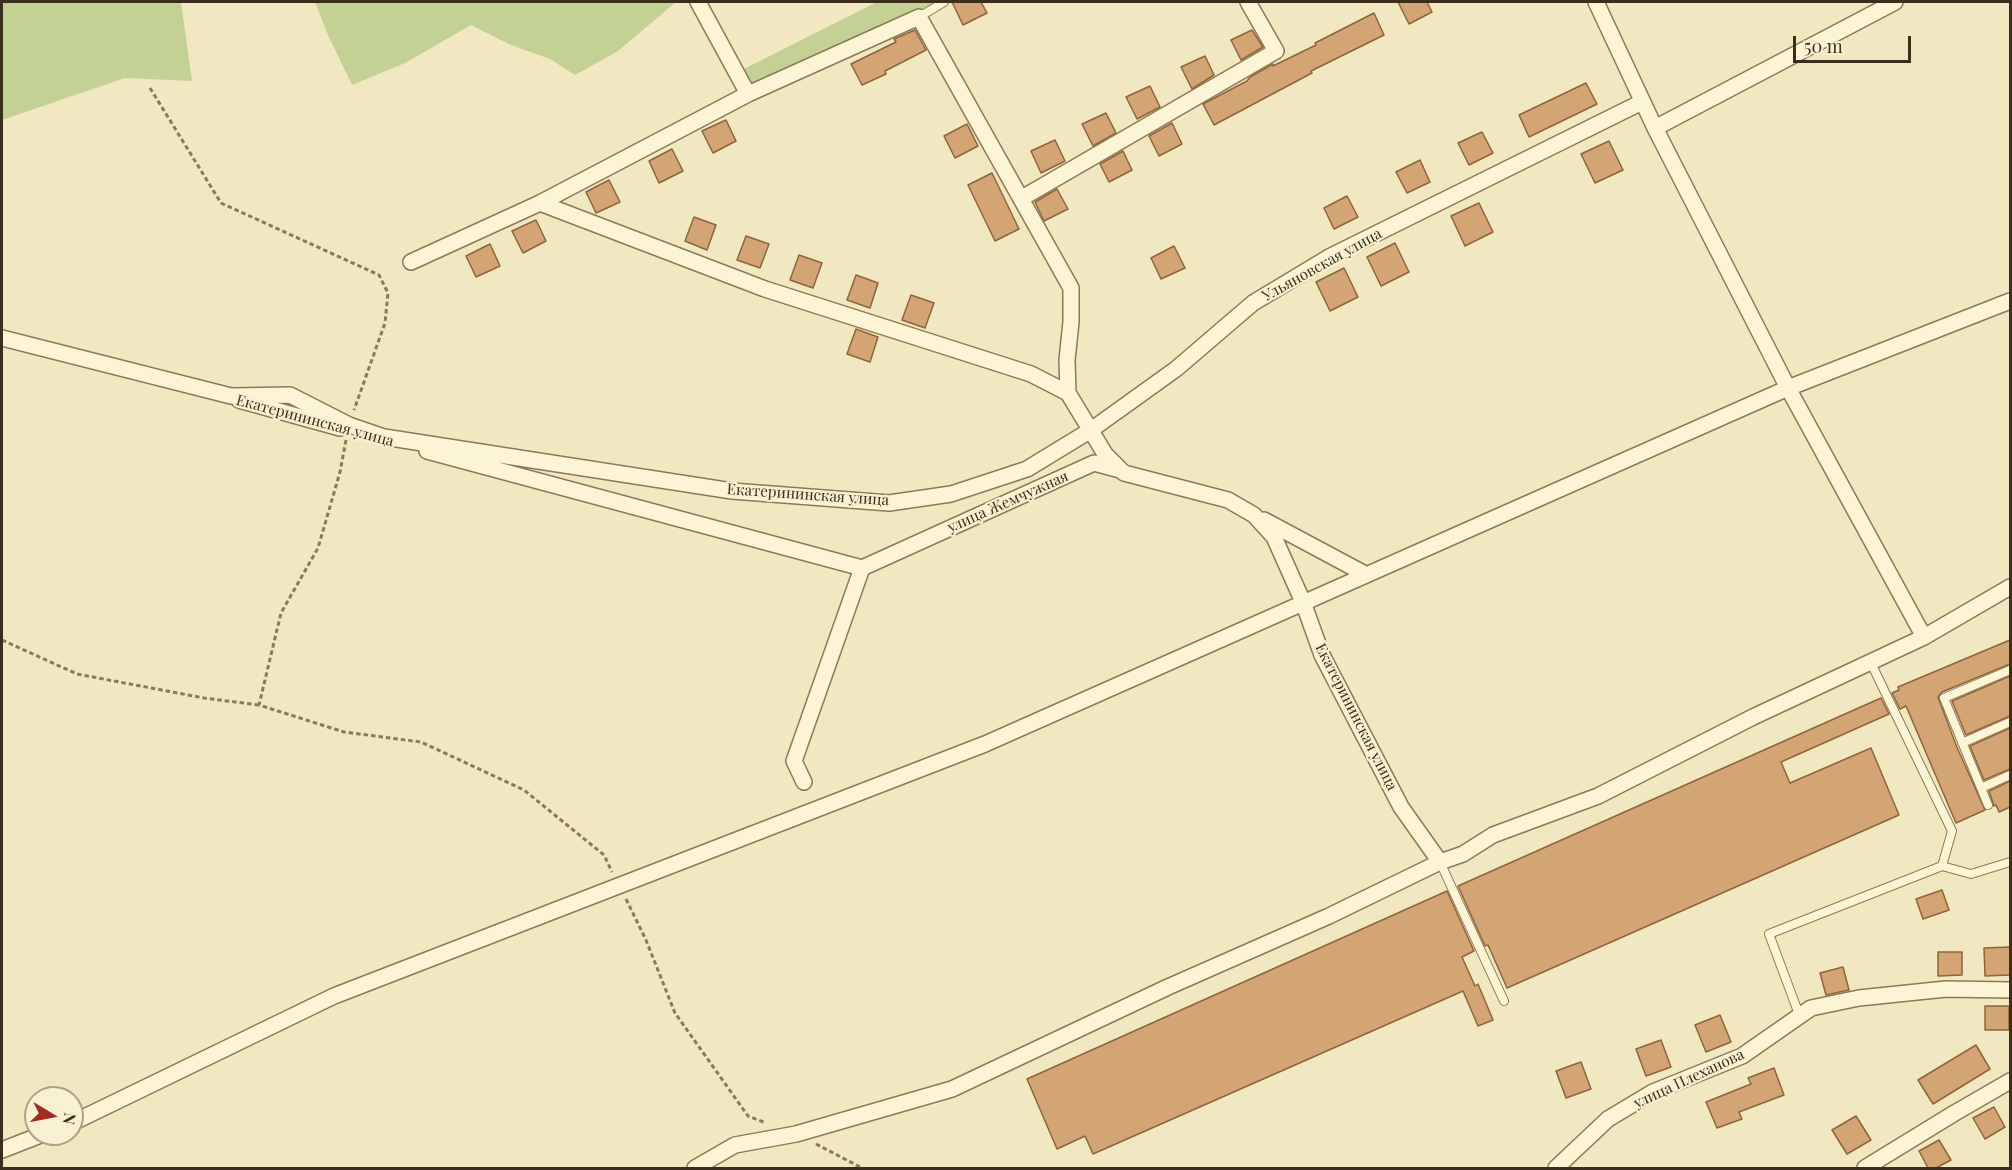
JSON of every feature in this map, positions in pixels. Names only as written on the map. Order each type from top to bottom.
[{"type":"street","points":[[698,2],[748,94]]},
{"type":"street","points":[[1022,198],[1276,51],[1248,2]]},
{"type":"street","points":[[1596,2],[1642,102],[1788,388],[1924,637]]},
{"type":"street","points":[[1655,128],[1895,2]]},
{"type":"street","points":[[411,262],[540,203],[748,94],[919,17],[1071,288],[1071,322],[1067,360],[1068,393],[1031,374],[765,289],[540,203]]},
{"type":"street","name":"Ульяновская улица","points":[[1027,469],[1091,430],[1176,369],[1253,303],[1331,256],[1642,102]]},
{"type":"street","points":[[84,1117],[334,996],[985,744],[1788,388],[2010,301]]},
{"type":"street","name":"Екатерининская улица","points":[[2,338],[231,396],[290,395],[349,425],[384,437],[732,491],[889,503],[951,494],[1027,469]]},
{"type":"street","name":"Екатерининская улица","points":[[2,338],[862,568]]},
{"type":"street","name":"Екатерининская улица","points":[[1068,393],[1105,454],[1124,473],[1228,500],[1254,515],[1274,537],[1303,602],[1322,655],[1401,807],[1440,862]]},
{"type":"street","name":"улица Жемчужная","points":[[862,568],[1094,463],[1228,500],[1365,574]]},
{"type":"street","points":[[804,782],[794,761],[862,568]]},
{"type":"street","points":[[694,1168],[735,1145],[796,1134],[952,1089],[1168,987],[1329,916],[1440,862],[1463,854],[1493,835],[1598,796],[1753,717],[1924,637],[2010,587]]},
{"type":"street","name":"улица Плеханова","points":[[1556,1168],[1608,1119],[1653,1092],[1742,1056],[1811,1008],[1859,998],[1946,989],[2010,990]]},
{"type":"street","points":[[1865,1168],[2010,1081]]},
{"type":"street","points":[[2,1150],[24,1141]]},
{"type":"lane","points":[[919,17],[944,2]]},
{"type":"lane","points":[[1871,663],[1952,831],[1942,866]]},
{"type":"lane","points":[[1988,805],[1944,698],[2010,670]]},
{"type":"lane","points":[[1962,743],[2010,722]]},
{"type":"lane","points":[[1981,788],[2010,775]]},
{"type":"lane","points":[[1440,862],[1504,1001]]},
{"type":"lane","points":[[1800,1017],[1769,934],[1942,866],[1971,874],[2010,862]]},
{"type":"path","points":[[150,88],[221,203],[379,275],[388,292],[385,323],[349,425],[340,472],[318,548],[281,613],[259,705]]},
{"type":"path","points":[[2,639],[77,675],[204,698],[259,705],[345,732],[421,742],[524,790],[604,855],[646,940],[675,1013],[748,1116],[767,1124]]},
{"type":"path","points":[[796,1134],[862,1168]]},
{"type":"green space","points":[[2,2],[181,2],[192,81],[125,78],[2,120]]},
{"type":"green space","points":[[315,2],[676,2],[618,51],[575,75],[550,59],[511,45],[471,25],[405,63],[352,85]]},
{"type":"green space","points":[[877,2],[941,2],[919,17],[751,87],[742,70]]},
{"type":"building","points":[[952,2],[981,2],[987,13],[963,25]]},
{"type":"building","points":[[1398,2],[1427,2],[1432,12],[1409,24]]},
{"type":"building","points":[[1374,13],[1384,35],[1311,71],[1312,73],[1214,125],[1203,104],[1247,81],[1273,64],[1273,66],[1316,45],[1315,43]]},
{"type":"building","points":[[915,30],[926,50],[885,71],[886,74],[862,85],[851,64],[896,42],[894,39]]},
{"type":"building","points":[[1252,30],[1263,47],[1241,60],[1231,40]]},
{"type":"building","points":[[1205,56],[1214,75],[1192,89],[1181,67]]},
{"type":"building","points":[[1586,83],[1597,104],[1529,137],[1519,115]]},
{"type":"building","points":[[1150,86],[1160,107],[1137,119],[1126,97]]},
{"type":"building","points":[[1106,113],[1116,133],[1093,146],[1082,124]]},
{"type":"building","points":[[726,120],[736,141],[713,153],[702,131]]},
{"type":"building","points":[[1172,123],[1182,144],[1159,156],[1149,136]]},
{"type":"building","points":[[967,124],[978,146],[955,158],[944,136]]},
{"type":"building","points":[[1482,132],[1493,153],[1469,165],[1458,143]]},
{"type":"building","points":[[1055,140],[1065,161],[1041,173],[1031,151]]},
{"type":"building","points":[[1609,141],[1623,170],[1595,183],[1581,154]]},
{"type":"building","points":[[672,149],[683,171],[659,183],[649,161]]},
{"type":"building","points":[[1123,151],[1132,170],[1109,182],[1100,164]]},
{"type":"building","points":[[1420,160],[1430,182],[1407,193],[1396,172]]},
{"type":"building","points":[[992,173],[1019,229],[995,241],[968,185]]},
{"type":"building","points":[[609,180],[620,202],[596,213],[586,192]]},
{"type":"building","points":[[1057,189],[1068,209],[1044,221],[1035,202]]},
{"type":"building","points":[[1347,196],[1358,217],[1334,229],[1324,208]]},
{"type":"building","points":[[1479,203],[1493,232],[1465,246],[1451,216]]},
{"type":"building","points":[[694,217],[716,225],[707,250],[685,241]]},
{"type":"building","points":[[536,220],[546,241],[523,253],[512,231]]},
{"type":"building","points":[[746,236],[769,244],[760,268],[737,260]]},
{"type":"building","points":[[1395,243],[1409,272],[1381,286],[1367,257]]},
{"type":"building","points":[[490,244],[500,266],[476,277],[466,256]]},
{"type":"building","points":[[1174,246],[1185,268],[1161,279],[1151,258]]},
{"type":"building","points":[[799,255],[822,263],[813,288],[790,280]]},
{"type":"building","points":[[1344,268],[1358,297],[1330,311],[1316,282]]},
{"type":"building","points":[[856,275],[878,283],[870,308],[847,300]]},
{"type":"building","points":[[911,295],[934,303],[925,328],[902,320]]},
{"type":"building","points":[[856,329],[878,337],[870,362],[847,354]]},
{"type":"building","points":[[2010,640],[2010,664],[1942,692],[1938,697],[1956,745],[1985,810],[1956,823],[1906,706],[1900,709],[1892,693],[1899,690],[1898,687]]},
{"type":"building","points":[[2010,676],[2010,716],[1966,735],[1952,701]]},
{"type":"building","points":[[1881,698],[1889,714],[1781,762],[1790,783],[1871,748],[1899,815],[1507,988],[1458,886]]},
{"type":"building","points":[[2010,728],[2010,769],[1984,780],[1970,746]]},
{"type":"building","points":[[2010,781],[2010,807],[1999,812],[1996,805],[1994,806],[1989,791]]},
{"type":"building","points":[[1942,890],[1949,910],[1923,919],[1916,899]]},
{"type":"building","points":[[1447,891],[1474,951],[1462,957],[1475,986],[1478,984],[1493,1020],[1478,1026],[1463,991],[1093,1154],[1085,1136],[1057,1149],[1027,1079]]},
{"type":"building","points":[[2010,947],[2010,975],[1985,976],[1984,948]]},
{"type":"building","points":[[1938,952],[1962,952],[1962,975],[1938,976]]},
{"type":"building","points":[[1843,967],[1849,990],[1826,995],[1820,973]]},
{"type":"building","points":[[1985,1006],[2009,1006],[2009,1030],[1985,1030]]},
{"type":"building","points":[[1720,1015],[1731,1042],[1706,1052],[1695,1025]]},
{"type":"building","points":[[1661,1040],[1671,1067],[1646,1076],[1636,1049]]},
{"type":"building","points":[[1976,1045],[1990,1069],[1933,1104],[1918,1080]]},
{"type":"building","points":[[1581,1062],[1591,1089],[1566,1098],[1556,1071]]},
{"type":"building","points":[[1774,1068],[1784,1095],[1739,1112],[1742,1119],[1717,1128],[1706,1102],[1751,1084],[1748,1078]]},
{"type":"building","points":[[1994,1107],[2005,1127],[1985,1139],[1973,1118]]},
{"type":"building","points":[[1856,1116],[1871,1140],[1847,1154],[1832,1130]]},
{"type":"building","points":[[1939,1140],[1951,1160],[1936,1168],[1928,1168],[1919,1151]]}]
